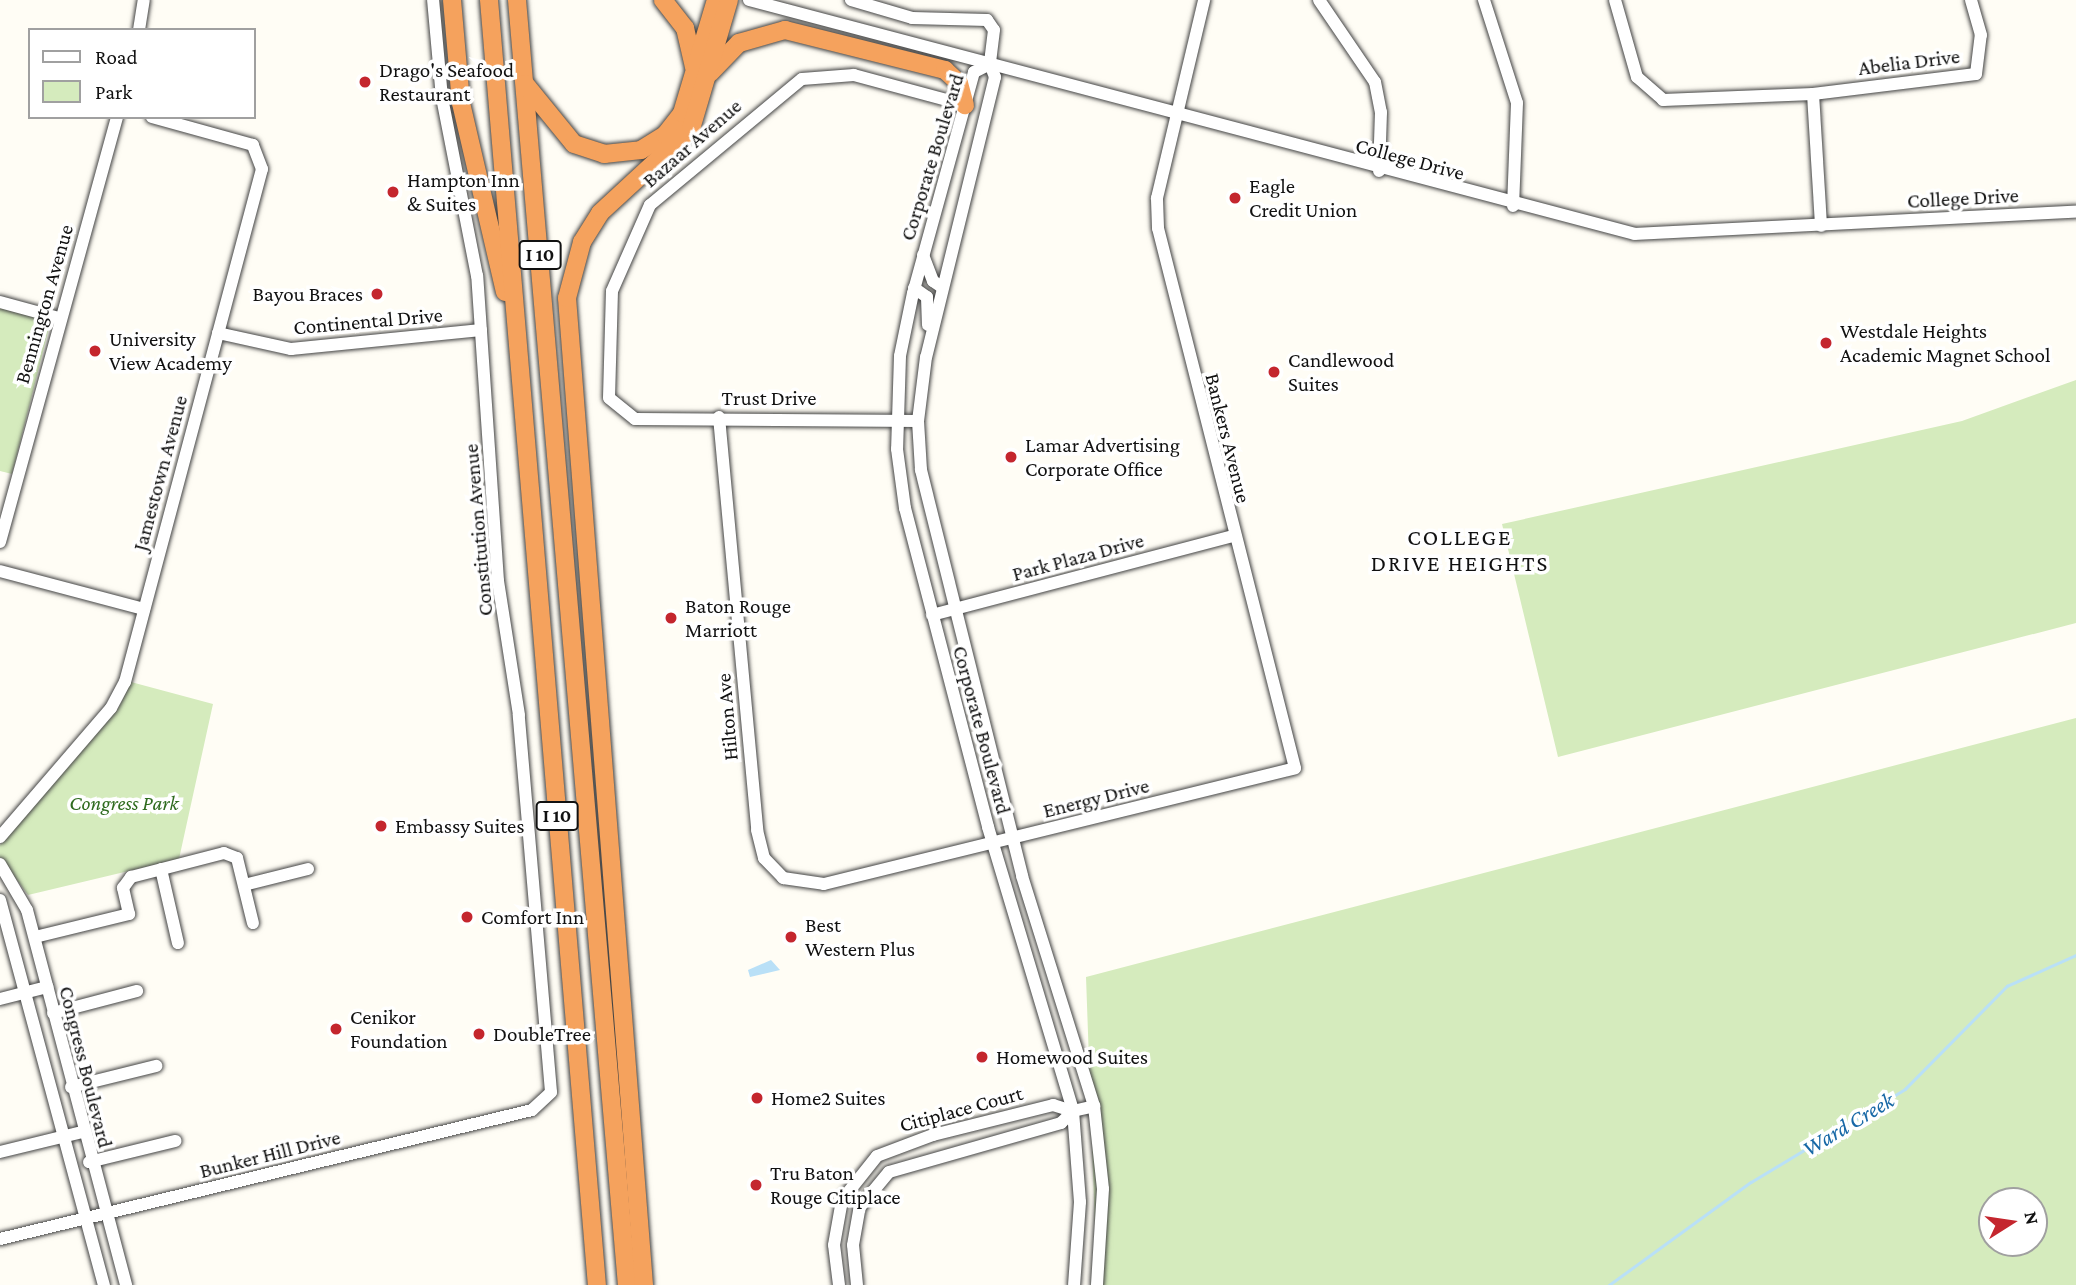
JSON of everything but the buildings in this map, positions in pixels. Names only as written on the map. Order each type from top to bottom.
[{"type":"highway","points":[[452,0],[461,103],[518,346]]},
{"type":"highway","name":"I 10","points":[[489,0],[597,1285]]},
{"type":"highway","name":"I 10","points":[[517,0],[627,1285]]},
{"type":"highway","points":[[663,0],[690,39],[701,78]]},
{"type":"highway","points":[[644,1285],[566,298],[591,226],[618,192],[686,137],[716,0]]},
{"type":"highway","points":[[524,84],[565,138],[593,152],[621,154],[650,146],[671,129],[701,78],[729,0]]},
{"type":"highway","points":[[701,78],[739,43],[785,30],[945,70],[959,83],[965,105]]},
{"type":"street","points":[[139,28],[144,0]]},
{"type":"street","name":"Constitution Avenue","points":[[433,0],[442,98],[473,245],[497,566],[519,715],[552,1080],[548,1100]]},
{"type":"street","name":"College Drive","points":[[749,0],[1179,114],[1379,171],[1635,234],[2076,212]]},
{"type":"street","points":[[851,0],[912,18],[987,20],[994,30],[990,64]]},
{"type":"street","name":"Bankers Avenue","points":[[1204,0],[1157,198],[1158,228],[1233,536],[1295,768]]},
{"type":"street","points":[[1319,0],[1375,82],[1381,112],[1379,171]]},
{"type":"street","points":[[1484,0],[1517,103],[1513,206]]},
{"type":"street","points":[[1615,0],[1637,77],[1663,100],[1813,94],[1821,226]]},
{"type":"street","name":"Abelia Drive","points":[[1813,94],[1976,74],[1981,35],[1971,0]]},
{"type":"street","name":"Corporate Boulevard","points":[[1074,1285],[1080,1202],[1073,1111],[992,844],[932,615],[897,449],[896,417],[914,288],[974,72],[990,64],[995,77],[930,339],[918,421],[921,470],[1012,838],[1094,1106],[1102,1189],[1097,1285]]},
{"type":"street","name":"Bazaar Avenue","points":[[621,412],[609,398],[606,368],[612,291],[638,227],[674,178],[802,79],[854,75],[965,105]]},
{"type":"street","name":"Bennington Avenue","points":[[0,542],[59,317],[116,119]]},
{"type":"street","name":"Jamestown Avenue","points":[[0,837],[115,702],[145,609],[218,333],[261,155],[248,142],[160,119]]},
{"type":"street","points":[[943,181],[964,196]]},
{"type":"street","points":[[923,254],[933,281],[942,287]]},
{"type":"street","points":[[914,288],[927,297],[930,339]]},
{"type":"street","points":[[0,302],[59,317]]},
{"type":"street","name":"Continental Drive","points":[[218,333],[291,349],[481,330]]},
{"type":"street","name":"Trust Drive","points":[[621,412],[635,419],[896,417],[918,421]]},
{"type":"street","name":"Hilton Ave","points":[[719,417],[757,830],[764,858],[783,877]]},
{"type":"street","points":[[897,449],[910,453],[921,470]]},
{"type":"street","name":"Park Plaza Drive","points":[[932,615],[1233,536]]},
{"type":"street","points":[[0,570],[145,609]]},
{"type":"street","points":[[956,708],[965,707],[983,723]]},
{"type":"street","name":"Energy Drive","points":[[783,877],[824,884],[1295,768]]},
{"type":"street","points":[[34,937],[129,914],[127,879],[229,853],[237,858],[253,923]]},
{"type":"street","name":"Congress Boulevard","points":[[0,864],[20,891],[34,937],[89,1162],[126,1285]]},
{"type":"street","points":[[161,869],[178,943]]},
{"type":"street","points":[[244,885],[308,869]]},
{"type":"street","name":"Congress Boulevard","points":[[0,900],[81,1219],[104,1285]]},
{"type":"street","points":[[0,999],[47,987]]},
{"type":"street","points":[[53,1013],[137,992]]},
{"type":"street","points":[[71,1087],[156,1066]]},
{"type":"street","name":"Bunker Hill Drive","points":[[0,1239],[532,1110],[548,1100]]},
{"type":"street","name":"Citiplace Court","points":[[839,1285],[835,1236],[842,1200],[871,1162],[893,1147],[969,1126],[1053,1105],[1073,1111],[1094,1106]]},
{"type":"street","name":"Citiplace Court","points":[[857,1285],[854,1238],[860,1207],[885,1175],[901,1164],[1061,1123],[1073,1111]]},
{"type":"street","points":[[969,1126],[973,1145]]},
{"type":"street","points":[[0,1152],[82,1132]]},
{"type":"street","points":[[89,1162],[175,1141]]},
{"type":"street","points":[[871,1162],[885,1175]]},
{"type":"street","points":[[835,1236],[854,1238]]},
{"type":"green space","points":[[0,308],[45,320],[49,328],[12,474],[0,471]]},
{"type":"green space","points":[[2076,380],[2076,623],[1558,757],[1502,524],[1962,421]]},
{"type":"green space","name":"Congress Park","points":[[131,682],[213,704],[179,859],[28,895],[0,857],[0,845],[118,709]]},
{"type":"green space","points":[[2076,718],[2076,1285],[1097,1285],[1086,977]]},
{"type":"water","points":[[771,960],[780,970],[750,977],[748,970]]},
{"type":"waterway","name":"Ward Creek","points":[[1609,1285],[1751,1182],[1905,1089],[2007,986],[2076,955]]},
{"type":"place","name":"Drago's Seafood Restaurant","points":[[365,82]]},
{"type":"place","name":"Hampton Inn & Suites","points":[[393,192]]},
{"type":"place","name":"Eagle Credit Union","points":[[1235,198]]},
{"type":"place","name":"Bayou Braces","points":[[377,294]]},
{"type":"place","name":"Westdale Heights Academic Magnet School","points":[[1826,343]]},
{"type":"place","name":"University View Academy","points":[[95,351]]},
{"type":"place","name":"Candlewood Suites","points":[[1274,372]]},
{"type":"place","name":"Lamar Advertising Corporate Office","points":[[1011,457]]},
{"type":"place","name":"Baton Rouge Marriott","points":[[671,618]]},
{"type":"place","name":"Embassy Suites","points":[[381,826]]},
{"type":"place","name":"Comfort Inn","points":[[467,917]]},
{"type":"place","name":"Best Western Plus","points":[[791,937]]},
{"type":"place","name":"Cenikor Foundation","points":[[336,1029]]},
{"type":"place","name":"DoubleTree","points":[[479,1034]]},
{"type":"place","name":"Homewood Suites","points":[[982,1057]]},
{"type":"place","name":"Home2 Suites","points":[[757,1098]]},
{"type":"place","name":"Tru Baton Rouge Citiplace","points":[[756,1185]]},
{"type":"district","name":"COLLEGE DRIVE HEIGHTS","points":[[1460,550]]}]
